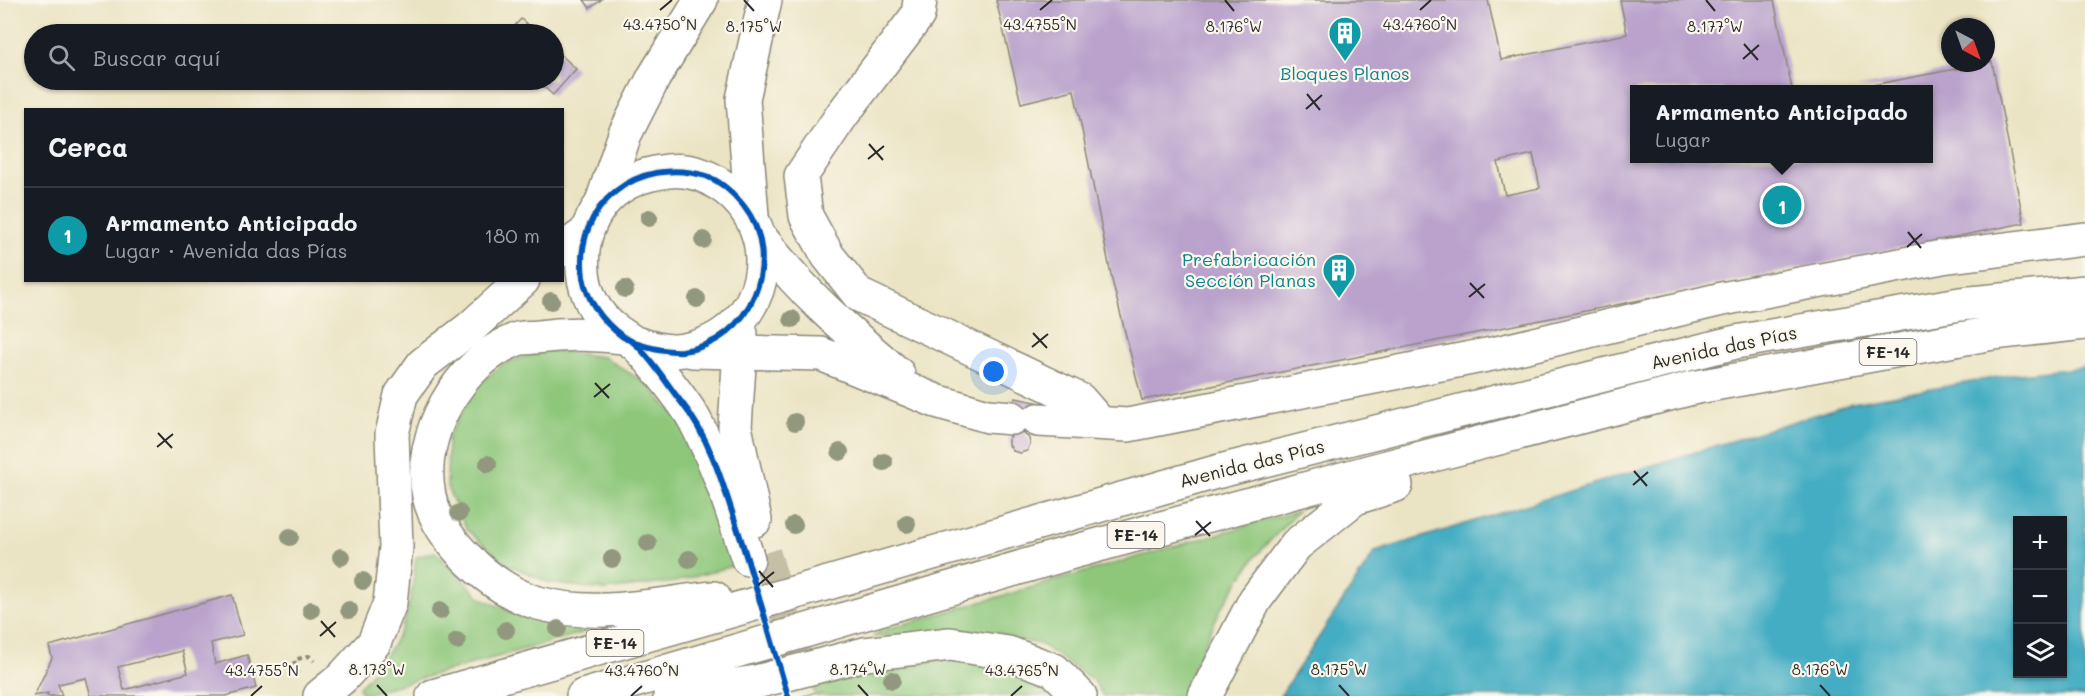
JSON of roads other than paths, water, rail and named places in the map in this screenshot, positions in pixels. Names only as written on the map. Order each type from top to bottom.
[{"type":"main road","points":[[701,0],[654,77],[625,134],[583,229],[584,279],[592,302],[605,322],[629,340],[693,417],[756,556],[735,427],[742,318]]},
{"type":"main road","points":[[682,351],[704,345],[725,334],[742,318],[757,294],[763,266],[756,226],[743,99],[765,0]]},
{"type":"main road","points":[[920,0],[918,15],[801,176],[806,216],[828,256],[859,295],[1080,399],[1100,423]]},
{"type":"main road","points":[[583,229],[622,185],[650,173],[679,170],[708,177],[733,193],[789,276],[842,327],[922,395]]},
{"type":"main road","points":[[796,590],[606,612],[537,603],[489,579],[449,540],[429,496],[428,458],[436,420],[462,378],[487,356],[515,339],[578,332],[629,340],[658,350],[739,354],[821,354],[922,395],[988,416],[1128,425],[1452,362],[1722,299],[1941,256],[2085,239]]},
{"type":"main road","points":[[320,696],[342,678],[374,643],[390,603],[396,547],[392,434],[401,395],[423,364],[470,328],[521,282]]},
{"type":"main road","name":"Avenida das Pías","points":[[433,696],[796,590],[1216,472],[1736,342],[1960,304],[2085,292]]},
{"type":"main road","name":"Avenida das Pías","points":[[583,696],[1096,546],[1378,469],[1692,388],[1993,333],[2085,323]]},
{"type":"main road","points":[[1206,696],[1255,600],[1296,545],[1355,498],[1451,466],[1616,418],[1692,388]]},
{"type":"main road","points":[[670,696],[756,682],[865,654],[950,644],[1008,653],[1054,670],[1080,696]]},
{"type":"water","points":[[2085,367],[2085,696],[1280,696],[1375,552],[1852,403],[2010,375]]},
{"type":"tunnel","points":[[764,553],[807,696]]},
{"type":"place","name":"Bloques Planos","points":[[1345,62]]},
{"type":"place","name":"Armamento Anticipado","points":[[1782,205]]},
{"type":"place","name":"Prefabricación Sección Planas","points":[[1339,299]]}]
